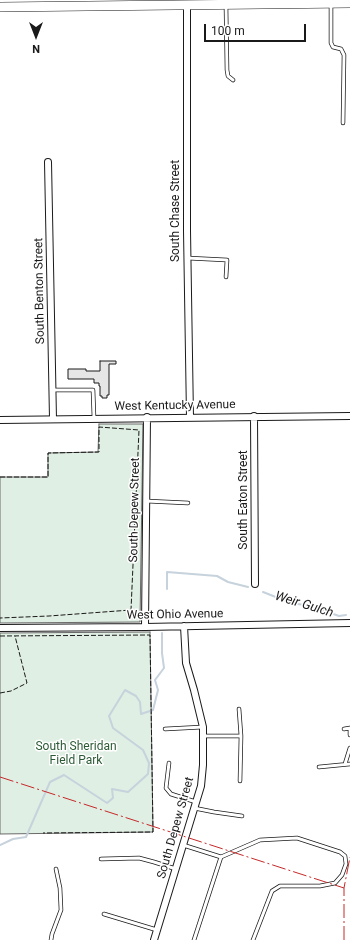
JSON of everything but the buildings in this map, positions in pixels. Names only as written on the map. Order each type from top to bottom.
[{"type":"main road","points":[[0,7],[10,3],[151,3],[187,5],[226,4],[237,2],[350,3]]},
{"type":"street","name":"South Chase Street","points":[[187,5],[187,258],[190,417]]},
{"type":"street","name":"South Benton Street","points":[[48,162],[53,419]]},
{"type":"street","name":"South Eaton Street","points":[[254,416],[255,584]]},
{"type":"street","name":"West Kentucky Avenue","points":[[0,420],[350,416]]},
{"type":"street","name":"South Depew Street","points":[[145,627],[148,418]]},
{"type":"street","name":"West Ohio Avenue","points":[[0,628],[350,623]]},
{"type":"street","name":"South Depew Street","points":[[154,940],[201,786],[203,765],[203,727],[186,664],[184,626]]},
{"type":"lane","points":[[331,3],[331,43],[333,47],[341,49],[344,55],[343,123]]},
{"type":"lane","points":[[226,4],[227,70],[228,76],[233,80]]},
{"type":"lane","points":[[187,258],[227,260],[226,277]]},
{"type":"lane","points":[[52,390],[93,390],[94,418]]},
{"type":"lane","points":[[146,501],[188,503]]},
{"type":"lane","points":[[239,709],[242,736],[240,781]]},
{"type":"lane","points":[[165,729],[203,727]]},
{"type":"lane","points":[[344,729],[350,728],[350,735]]},
{"type":"lane","points":[[203,736],[242,736]]},
{"type":"lane","points":[[345,764],[350,748]]},
{"type":"lane","points":[[169,763],[166,788],[171,794],[214,812],[242,816]]},
{"type":"lane","points":[[319,767],[350,764]]},
{"type":"lane","points":[[183,845],[221,857],[260,840],[297,838],[340,852],[345,856],[346,864],[342,875],[334,883],[320,886],[280,886],[272,891],[252,940]]},
{"type":"lane","points":[[194,940],[221,857]]},
{"type":"lane","points":[[101,859],[139,858],[176,869]]},
{"type":"lane","points":[[51,940],[61,910],[60,888],[56,869]]},
{"type":"lane","points":[[104,914],[157,930]]},
{"type":"green space","points":[[99,424],[143,424],[140,622],[0,623],[0,477],[48,477],[48,453],[98,452]]},
{"type":"green space","name":"South Sheridan Field Park","points":[[150,632],[153,832],[0,834],[0,633]]},
{"type":"waterway","name":"Weir Gulch","points":[[167,589],[167,572],[217,576],[228,582],[248,587]]},
{"type":"waterway","name":"Weir Gulch","points":[[263,592],[291,603],[311,606],[339,616],[346,615]]},
{"type":"waterway","name":"Weir Gulch","points":[[0,845],[13,839],[26,837],[50,782],[64,775],[107,803],[113,798],[112,789],[128,792],[148,774],[149,763],[143,750],[113,728],[109,716],[125,690],[136,696],[140,702],[141,714],[153,710],[158,690],[155,680],[164,668],[162,633]]},
{"type":"fence","points":[[0,477],[48,477],[48,453],[99,452],[99,427],[139,430],[131,610],[0,618]]},
{"type":"fence","points":[[0,636],[150,635],[153,832],[43,833]]},
{"type":"fence","points":[[0,693],[11,691],[27,683],[15,636]]},
{"type":"power","points":[[0,777],[344,888]]},
{"type":"power","points":[[344,940],[344,888],[350,857]]}]
